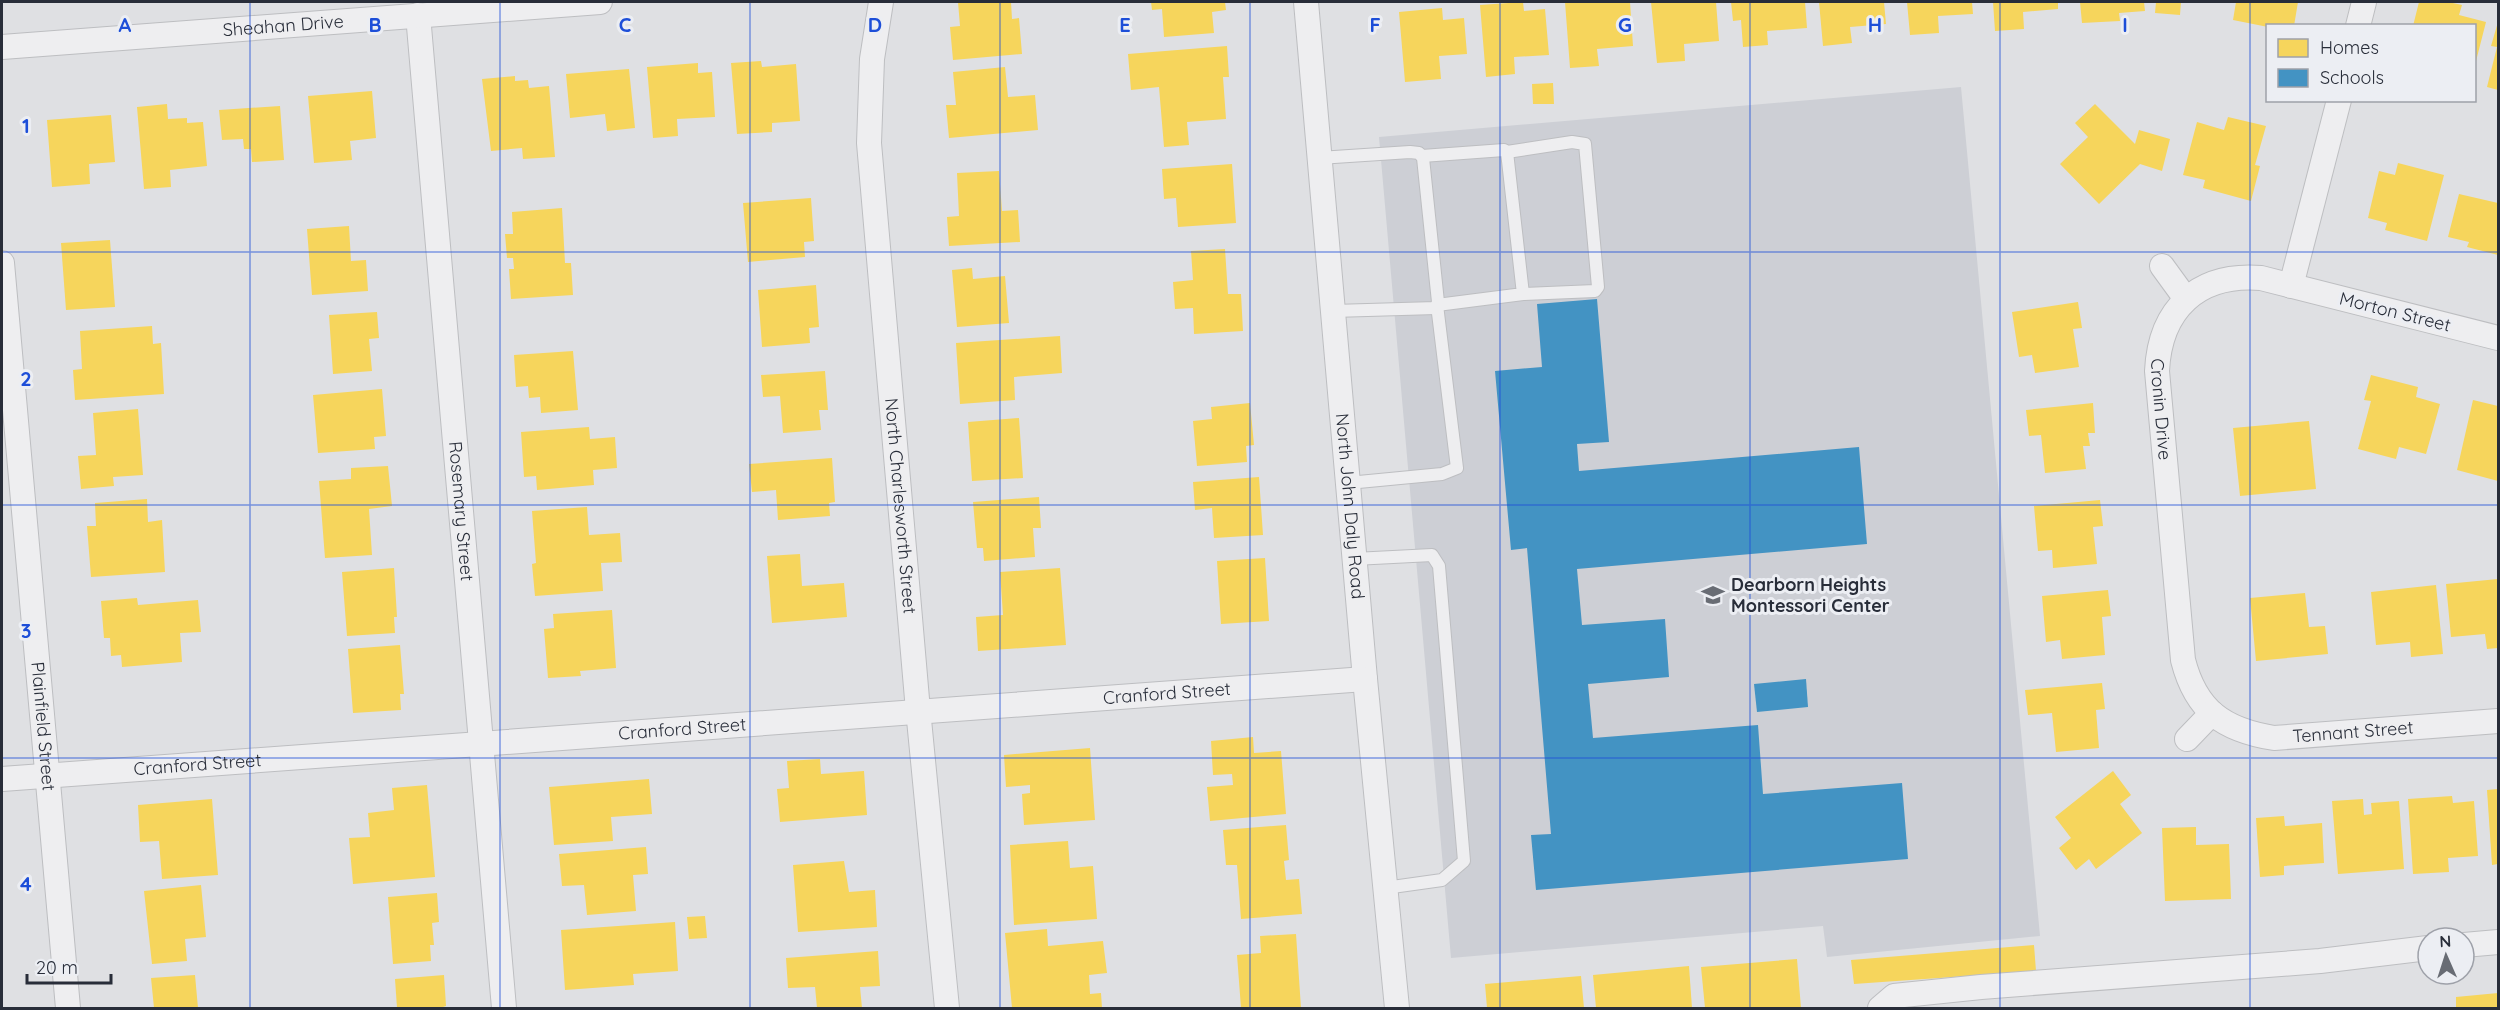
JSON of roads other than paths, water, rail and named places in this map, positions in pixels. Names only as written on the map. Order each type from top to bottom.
[{"type":"street","name":"Sheahan Drive","points":[[2,47],[542,4],[600,2]]},
{"type":"street","name":"North Charlesworth Street","points":[[881,2],[872,59],[869,143],[918,712],[947,1008]]},
{"type":"street","name":"North John Daly Road","points":[[1306,2],[1354,559],[1396,1008]]},
{"type":"street","points":[[2358,24],[2364,2]]},
{"type":"street","name":"Rosemary Street","points":[[418,15],[504,1008]]},
{"type":"street","points":[[2291,286],[2338,102]]},
{"type":"street","name":"Plainfield Street","points":[[2,263],[68,1008]]},
{"type":"street","points":[[2162,266],[2186,299]]},
{"type":"street","name":"Cronin Drive","points":[[2212,713],[2194,691],[2183,660],[2157,371],[2158,349],[2164,328],[2173,314],[2186,299],[2205,286],[2221,280],[2242,277],[2261,278],[2291,286]]},
{"type":"street","name":"Morton Street","points":[[2291,286],[2499,338]]},
{"type":"street","name":"Cranford Street","points":[[2,779],[1365,679]]},
{"type":"street","points":[[2187,739],[2212,713]]},
{"type":"street","name":"Tennant Street","points":[[2212,713],[2221,721],[2246,733],[2274,738],[2499,722]]},
{"type":"street","points":[[2476,944],[2499,942]]},
{"type":"street","points":[[1880,1008],[1893,996],[2320,961],[2416,949]]},
{"type":"lane","points":[[1319,158],[1410,152],[1419,153],[1422,156],[1504,150],[1507,152],[1572,142],[1585,144],[1598,287],[1595,291],[1523,294],[1437,305],[1436,308],[1333,312]]},
{"type":"lane","points":[[1507,152],[1523,294]]},
{"type":"lane","points":[[1348,483],[1442,474],[1457,468],[1422,156]]},
{"type":"lane","points":[[1354,559],[1432,555],[1439,566],[1464,861],[1442,880],[1385,888]]},
{"type":"place","name":"Dearborn Heights Montessori Center","points":[[1713,595]]}]
